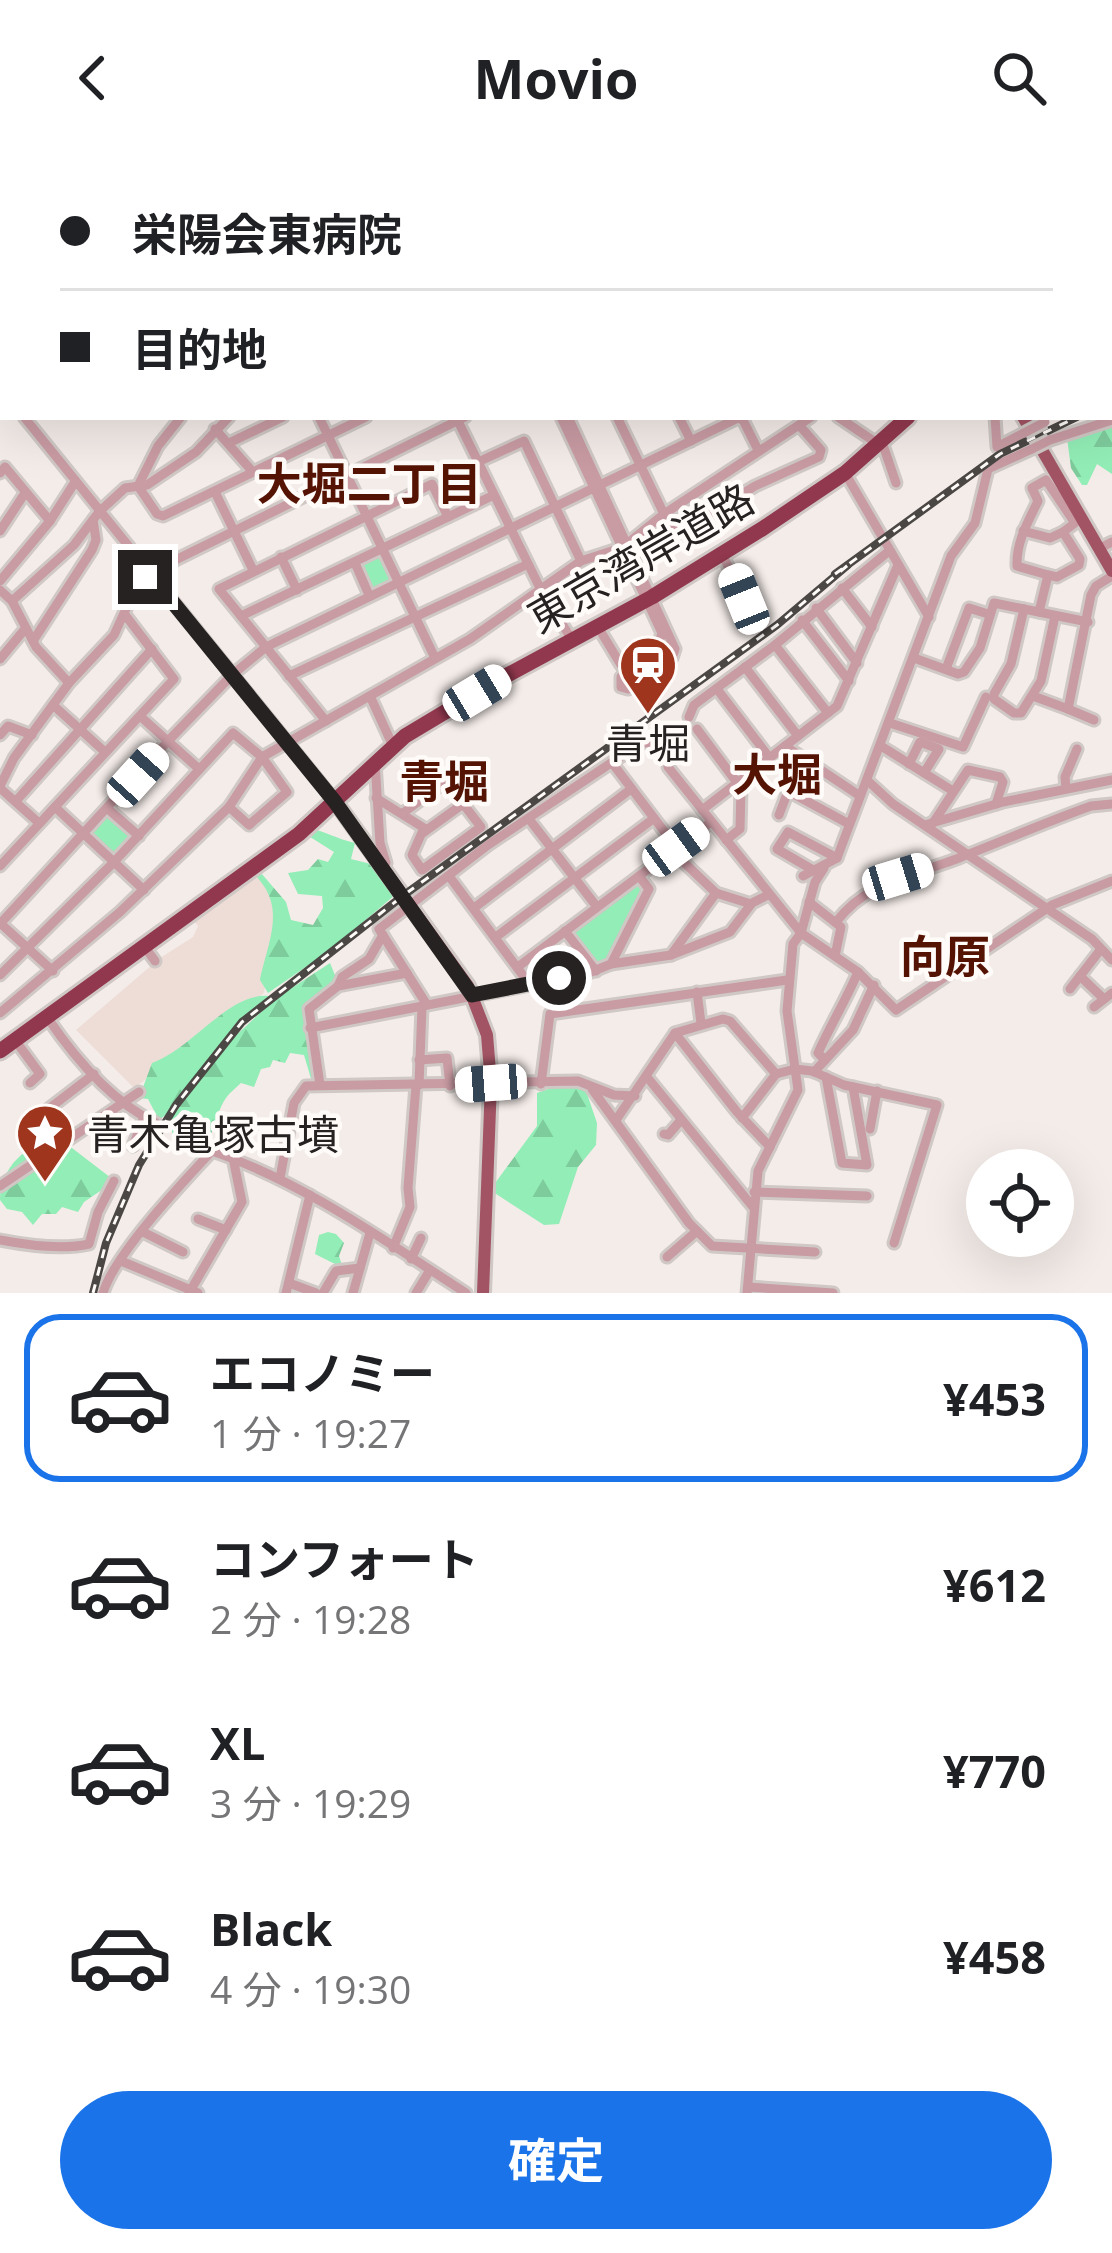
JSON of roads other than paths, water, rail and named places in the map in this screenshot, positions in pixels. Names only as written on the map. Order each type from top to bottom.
[{"type":"highway","name":"東京湾岸道路","points":[[0,1051],[298,834],[393,746],[438,715],[722,554],[845,473],[905,420]]},
{"type":"main road","points":[[1036,420],[1108,548],[1112,573]]},
{"type":"main road","points":[[335,802],[472,995],[487,1035],[491,1083],[483,1293]]},
{"type":"street","points":[[185,156],[201,156]]},
{"type":"street","points":[[26,420],[96,516],[149,573],[335,802]]},
{"type":"street","points":[[179,420],[158,446],[139,486],[143,497],[163,516],[359,420]]},
{"type":"street","points":[[12,602],[40,579],[125,488],[147,485],[196,452],[226,420]]},
{"type":"street","points":[[229,443],[278,420]]},
{"type":"street","points":[[320,420],[435,658]]},
{"type":"street","points":[[38,823],[0,787],[14,758],[69,683],[104,648],[125,616],[136,587],[149,573],[455,420]]},
{"type":"street","points":[[460,420],[539,588],[572,640]]},
{"type":"street","points":[[566,420],[626,545],[650,598],[675,654],[632,688],[623,688],[621,676],[660,643],[662,633],[650,598]]},
{"type":"street","points":[[618,420],[664,514],[680,532],[755,486],[819,457],[821,450],[799,425]]},
{"type":"street","points":[[680,420],[691,441]]},
{"type":"street","points":[[53,970],[0,923],[168,741],[266,647],[738,420]]},
{"type":"street","points":[[743,420],[758,450]]},
{"type":"street","points":[[2,1010],[144,890],[229,807],[262,758],[502,618],[581,561],[626,545],[664,514],[806,420]]},
{"type":"street","points":[[842,420],[887,453],[896,483]]},
{"type":"street","points":[[995,420],[997,447],[1024,433],[1034,420]]},
{"type":"street","points":[[833,1293],[748,1290],[758,1172],[798,1090],[787,980],[793,944],[802,933],[815,882],[833,861],[869,782],[951,556],[975,523],[988,469],[1050,440],[1112,420]]},
{"type":"street","points":[[215,429],[252,471]]},
{"type":"street","points":[[478,463],[524,441],[581,561]]},
{"type":"street","points":[[0,473],[5,467],[50,521]]},
{"type":"street","points":[[845,473],[929,616]]},
{"type":"street","points":[[1023,531],[1050,538],[1075,523],[1046,480],[1032,488],[1038,501],[1023,531],[1017,566],[1057,577],[1079,565],[1063,532]]},
{"type":"street","points":[[69,683],[32,641],[0,586],[75,482]]},
{"type":"street","points":[[326,721],[219,589],[432,484],[448,517]]},
{"type":"street","points":[[215,492],[253,571]]},
{"type":"street","points":[[0,531],[25,493]]},
{"type":"street","points":[[241,616],[494,496]]},
{"type":"street","points":[[32,641],[92,550],[97,540],[96,516]]},
{"type":"street","points":[[689,717],[694,705],[776,645],[889,551]]},
{"type":"street","points":[[722,554],[744,599]]},
{"type":"street","points":[[280,557],[297,590]]},
{"type":"street","points":[[355,563],[369,596]]},
{"type":"street","points":[[289,676],[528,564]]},
{"type":"street","points":[[702,810],[837,706],[898,565]]},
{"type":"street","points":[[1068,709],[1096,586],[1112,573]]},
{"type":"street","points":[[1040,612],[1048,575]]},
{"type":"street","points":[[842,588],[872,627]]},
{"type":"street","points":[[914,658],[964,672],[973,662],[994,603],[1088,622]]},
{"type":"street","points":[[816,608],[856,663]]},
{"type":"street","points":[[946,670],[969,608],[988,614]]},
{"type":"street","points":[[1024,609],[1011,664],[994,694],[994,699],[1014,713],[1021,713],[1041,681],[1055,616]]},
{"type":"street","points":[[0,866],[174,679],[125,616]]},
{"type":"street","points":[[802,620],[849,681]]},
{"type":"street","points":[[598,627],[621,665]]},
{"type":"street","points":[[0,659],[25,629]]},
{"type":"street","points":[[776,645],[828,713]]},
{"type":"street","points":[[16,801],[152,649]]},
{"type":"street","points":[[745,667],[798,736]]},
{"type":"street","points":[[717,689],[769,757]]},
{"type":"street","points":[[370,696],[393,746]]},
{"type":"street","points":[[1033,696],[1094,719]]},
{"type":"street","points":[[890,723],[963,747],[986,697]]},
{"type":"street","points":[[53,705],[105,752]]},
{"type":"street","points":[[140,716],[199,769]]},
{"type":"street","points":[[0,735],[8,726],[32,735]]},
{"type":"street","points":[[697,729],[741,788],[740,829],[726,840]]},
{"type":"street","points":[[0,975],[114,862],[233,733],[262,758],[286,792],[249,825],[229,807]]},
{"type":"street","points":[[909,764],[920,742],[939,749],[924,773]]},
{"type":"street","points":[[393,1248],[410,1207],[424,1006],[379,929],[407,899],[448,876],[641,743],[651,743]]},
{"type":"street","points":[[785,746],[860,796]]},
{"type":"street","points":[[881,746],[953,790]]},
{"type":"street","points":[[1066,788],[1065,777],[1077,749]]},
{"type":"street","points":[[779,815],[801,757]]},
{"type":"street","points":[[375,762],[382,857],[407,899]]},
{"type":"street","points":[[613,764],[674,849],[716,893],[751,904]]},
{"type":"street","points":[[668,767],[802,933],[859,972],[896,1010],[1048,908],[1112,881]]},
{"type":"street","points":[[928,824],[968,770],[1000,777],[1003,782],[996,804]]},
{"type":"street","points":[[403,812],[457,773],[475,796],[424,832],[412,855],[422,870],[481,827],[464,805]]},
{"type":"street","points":[[928,824],[996,804],[1112,780]]},
{"type":"street","points":[[869,782],[1048,908],[1112,960]]},
{"type":"street","points":[[474,908],[631,789]]},
{"type":"street","points":[[788,791],[849,824]]},
{"type":"street","points":[[376,799],[422,824],[424,832]]},
{"type":"street","points":[[836,922],[850,904],[898,877],[1091,806],[1112,804]]},
{"type":"street","points":[[55,807],[144,890]]},
{"type":"street","points":[[108,809],[139,836]]},
{"type":"street","points":[[496,937],[653,819]]},
{"type":"street","points":[[529,820],[597,907]]},
{"type":"street","points":[[519,965],[711,822]]},
{"type":"street","points":[[788,832],[833,861],[808,873],[777,849],[788,832]]},
{"type":"street","points":[[448,876],[530,985]]},
{"type":"street","points":[[610,964],[649,889],[639,876]]},
{"type":"street","points":[[671,955],[716,893]]},
{"type":"street","points":[[310,1028],[671,955],[730,932],[751,904],[768,895]]},
{"type":"street","points":[[809,902],[841,926],[835,956]]},
{"type":"street","points":[[565,931],[596,971]]},
{"type":"street","points":[[320,1085],[309,1009],[369,959],[383,935]]},
{"type":"street","points":[[144,946],[155,962]]},
{"type":"street","points":[[1070,988],[1101,949]]},
{"type":"street","points":[[825,1060],[819,1048],[836,1024],[859,972]]},
{"type":"street","points":[[338,986],[407,974]]},
{"type":"street","points":[[1080,976],[1110,996],[1094,1007]]},
{"type":"street","points":[[541,1084],[550,1014],[787,980]]},
{"type":"street","points":[[814,1072],[854,1030],[874,985]]},
{"type":"street","points":[[697,992],[700,1024]]},
{"type":"street","points":[[47,1017],[71,1053],[156,1123]]},
{"type":"street","points":[[616,1120],[675,1033],[700,1024],[730,1021],[776,1074]]},
{"type":"street","points":[[675,1033],[770,1147]]},
{"type":"street","points":[[15,1040],[40,1073],[30,1083]]},
{"type":"street","points":[[419,1060],[446,1058],[450,1086]]},
{"type":"street","points":[[742,1118],[776,1074],[796,1069],[938,1105],[894,1243]]},
{"type":"street","points":[[62,1145],[42,1114],[94,1074]]},
{"type":"street","points":[[647,1077],[753,1207]]},
{"type":"street","points":[[826,1077],[842,1163],[867,1165],[853,1087]]},
{"type":"street","points":[[280,1178],[296,1096],[306,1086],[578,1081],[592,1089],[635,1096]]},
{"type":"street","points":[[592,1089],[712,1246],[815,1252]]},
{"type":"street","points":[[870,1129],[877,1091]]},
{"type":"street","points":[[0,1186],[139,1092]]},
{"type":"street","points":[[133,1146],[144,1117]]},
{"type":"street","points":[[664,1134],[681,1120]]},
{"type":"street","points":[[103,1293],[111,1272],[163,1204],[212,1151],[280,1178],[466,1293]]},
{"type":"street","points":[[121,1261],[192,1292],[242,1202],[233,1158]]},
{"type":"street","points":[[0,1240],[38,1248],[88,1244],[114,1181]]},
{"type":"street","points":[[754,1192],[867,1196]]},
{"type":"street","points":[[310,1195],[288,1288],[320,1293],[336,1271],[360,1268]]},
{"type":"street","points":[[198,1219],[226,1230]]},
{"type":"street","points":[[668,1256],[697,1231]]},
{"type":"street","points":[[143,1232],[183,1252]]},
{"type":"street","points":[[353,1293],[370,1233]]},
{"type":"street","points":[[411,1258],[421,1238]]},
{"type":"street","points":[[152,1293],[166,1264]]},
{"type":"street","points":[[416,1293],[430,1270]]},
{"type":"railway","points":[[835,574],[1000,454],[1071,420]]},
{"type":"railway","points":[[93,1293],[106,1243],[139,1165],[176,1105],[242,1022],[404,895],[777,625],[848,565]]},
{"type":"place","name":"青堀","points":[[648,716]]},
{"type":"place","name":"青木亀塚古墳","points":[[45,1184]]},
{"type":"district","name":"大堀二丁目","points":[[369,482]]},
{"type":"district","name":"大堀","points":[[777,773]]},
{"type":"district","name":"青堀","points":[[444,780]]},
{"type":"district","name":"向原","points":[[945,955]]}]
